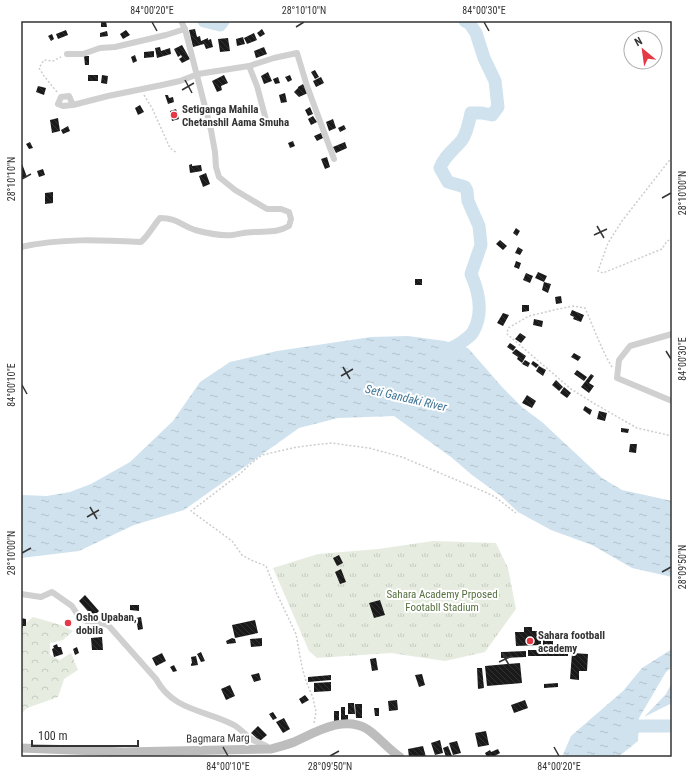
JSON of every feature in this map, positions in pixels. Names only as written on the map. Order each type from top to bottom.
[{"type":"main road","name":"Bagmara Marg","points":[[21,748],[124,752],[271,749],[326,728],[354,724],[367,730],[400,757]]},
{"type":"street","points":[[21,246],[68,241],[106,240],[141,242],[148,236],[153,226],[160,218],[171,218],[194,229],[230,235],[253,232],[270,232],[283,230],[290,226],[291,219],[289,212],[281,209],[267,209],[235,190],[219,177],[216,167],[211,130],[198,74],[185,29],[181,21]]},
{"type":"street","points":[[67,54],[83,54],[100,48],[115,47],[185,29]]},
{"type":"street","points":[[74,105],[69,96],[61,97],[58,104],[63,106],[74,105],[141,88],[180,81],[198,74],[249,66],[297,53],[307,86],[334,158]]},
{"type":"street","points":[[249,66],[257,86],[266,120]]},
{"type":"street","points":[[672,334],[630,346],[619,360],[617,378],[672,400]]},
{"type":"street","points":[[21,594],[41,597],[52,592],[72,606],[79,617],[86,621],[108,625],[156,679],[162,689],[176,701],[194,710],[234,725],[253,740],[271,749]]},
{"type":"path","points":[[61,97],[39,68],[44,60],[52,61],[67,54]]},
{"type":"path","points":[[141,88],[152,108],[170,148],[177,153]]},
{"type":"path","points":[[672,157],[622,221],[608,243],[598,271],[602,273],[662,249],[666,241],[672,239]]},
{"type":"path","points":[[617,378],[598,336],[592,327],[586,308],[573,306],[529,316],[508,328],[507,334],[571,389],[637,428],[672,436]]},
{"type":"path","points":[[314,733],[313,727],[316,712],[313,698],[302,667],[296,634],[277,594],[266,566],[242,555],[232,541],[191,511],[242,473],[249,465],[262,455],[297,447],[331,443],[369,448],[402,456],[485,492],[495,497],[516,513]]},
{"type":"green space","name":"Sahara Academy Prposed Footabll Stadium","points":[[433,541],[496,543],[508,568],[516,609],[485,652],[445,661],[391,653],[317,658],[309,651],[273,568],[318,554],[378,549]]},
{"type":"green space","points":[[33,617],[61,625],[73,631],[63,640],[50,643],[50,655],[60,660],[71,653],[78,670],[64,679],[58,697],[27,708],[21,714],[21,627]]},
{"type":"water","name":"Seti Gandaki River","points":[[408,336],[445,341],[468,348],[502,387],[523,408],[542,422],[602,478],[622,490],[672,501],[672,577],[632,568],[592,545],[551,530],[518,512],[501,496],[472,475],[451,457],[394,416],[338,418],[299,428],[184,510],[134,525],[79,551],[21,558],[21,495],[47,496],[70,492],[91,484],[130,462],[173,421],[200,382],[230,362],[277,351],[371,337]]},
{"type":"water","points":[[672,649],[672,667],[666,672],[639,718],[638,741],[618,757],[562,757],[571,736],[623,691],[642,668]]},
{"type":"water","points":[[672,682],[672,703],[644,717],[666,694]]},
{"type":"building","points":[[101,21],[106,21],[107,27],[101,27]]},
{"type":"building","points":[[195,29],[197,37],[200,36],[201,41],[208,38],[208,40],[211,39],[213,47],[206,49],[204,44],[193,47],[189,30]]},
{"type":"building","points":[[262,29],[265,34],[260,37],[257,33]]},
{"type":"building","points":[[66,30],[68,35],[58,39],[56,34]]},
{"type":"building","points":[[126,30],[130,35],[123,39],[120,34]]},
{"type":"building","points":[[107,31],[108,36],[100,37],[100,33]]},
{"type":"building","points":[[254,33],[257,40],[247,44],[244,38]]},
{"type":"building","points":[[52,34],[54,39],[51,41],[48,36]]},
{"type":"building","points":[[243,37],[245,44],[237,46],[236,39]]},
{"type":"building","points":[[228,38],[230,51],[220,52],[218,39]]},
{"type":"building","points":[[182,45],[190,59],[182,63],[179,59],[182,57],[181,55],[178,57],[174,49]]},
{"type":"building","points":[[160,47],[161,51],[170,48],[171,54],[157,58],[155,48]]},
{"type":"building","points":[[264,47],[267,54],[256,58],[254,51]]},
{"type":"building","points":[[154,51],[154,57],[144,58],[144,52]]},
{"type":"building","points":[[135,55],[137,61],[133,63],[131,57]]},
{"type":"building","points":[[84,56],[89,56],[89,65],[85,65]]},
{"type":"building","points":[[315,70],[319,77],[315,79],[311,72]]},
{"type":"building","points":[[268,72],[272,81],[264,84],[261,76]]},
{"type":"building","points":[[88,75],[98,75],[98,81],[88,81]]},
{"type":"building","points":[[102,75],[108,76],[107,84],[101,83]]},
{"type":"building","points":[[224,75],[228,83],[221,86],[222,90],[217,92],[212,81]]},
{"type":"building","points":[[290,75],[292,80],[288,82],[285,77]]},
{"type":"building","points":[[278,77],[280,83],[275,84],[273,79]]},
{"type":"building","points":[[321,77],[324,83],[316,87],[313,81]]},
{"type":"building","points":[[303,84],[308,93],[299,97],[294,92]]},
{"type":"building","points":[[38,86],[46,88],[44,95],[36,92]]},
{"type":"building","points":[[285,93],[287,102],[281,103],[279,95]]},
{"type":"building","points":[[165,95],[168,95],[169,98],[173,97],[174,102],[168,104]]},
{"type":"building","points":[[140,105],[144,112],[138,115],[135,108]]},
{"type":"building","points":[[310,107],[313,114],[308,116],[305,110]]},
{"type":"building","name":"Setiganga Mahila Chetanshil Aama Smuha","points":[[176,109],[179,119],[172,121],[170,111]]},
{"type":"building","points":[[313,116],[317,122],[311,125],[308,119]]},
{"type":"building","points":[[58,118],[60,131],[52,133],[50,120]]},
{"type":"building","points":[[333,119],[336,128],[329,131],[326,122]]},
{"type":"building","points":[[344,125],[346,129],[340,132],[338,128]]},
{"type":"building","points":[[68,126],[70,131],[63,134],[61,130]]},
{"type":"building","points":[[321,133],[323,138],[317,141],[314,136]]},
{"type":"building","points":[[293,141],[295,146],[290,148],[288,143]]},
{"type":"building","points":[[30,142],[33,148],[29,149],[26,144]]},
{"type":"building","points":[[345,142],[347,148],[336,153],[333,147]]},
{"type":"building","points":[[327,157],[330,167],[325,169],[321,159]]},
{"type":"building","points":[[21,161],[27,177],[21,179]]},
{"type":"building","points":[[192,164],[192,166],[201,165],[202,171],[190,173],[189,165]]},
{"type":"building","points":[[43,169],[45,175],[39,177],[37,171]]},
{"type":"building","points":[[206,173],[210,184],[203,187],[199,176]]},
{"type":"building","points":[[53,192],[53,203],[45,204],[45,193]]},
{"type":"building","points":[[516,228],[520,231],[517,236],[513,233]]},
{"type":"building","points":[[500,240],[507,246],[503,250],[496,244]]},
{"type":"building","points":[[518,247],[523,250],[520,255],[515,253]]},
{"type":"building","points":[[516,261],[521,263],[519,269],[514,267]]},
{"type":"building","points":[[538,272],[547,276],[544,282],[535,278]]},
{"type":"building","points":[[526,273],[533,276],[530,283],[523,280]]},
{"type":"building","points":[[415,279],[422,279],[422,285],[415,285]]},
{"type":"building","points":[[544,282],[551,284],[548,293],[542,290]]},
{"type":"building","points":[[561,296],[562,303],[556,304],[555,297]]},
{"type":"building","points":[[522,305],[529,305],[529,311],[522,312]]},
{"type":"building","points":[[572,310],[584,315],[581,322],[573,319],[574,317],[570,315]]},
{"type":"building","points":[[503,313],[509,315],[503,326],[497,323]]},
{"type":"building","points":[[534,319],[543,321],[542,327],[533,325]]},
{"type":"building","points":[[520,333],[526,337],[521,343],[515,339]]},
{"type":"building","points":[[510,343],[516,347],[513,351],[507,347]]},
{"type":"building","points":[[516,349],[526,356],[522,363],[517,359],[518,357],[512,353]]},
{"type":"building","points":[[574,353],[581,357],[578,361],[571,357]]},
{"type":"building","points":[[525,360],[530,363],[528,367],[522,364]]},
{"type":"building","points":[[533,361],[539,365],[536,368],[531,364]]},
{"type":"building","points":[[539,366],[546,370],[543,376],[536,371]]},
{"type":"building","points":[[577,370],[587,377],[584,381],[574,374]]},
{"type":"building","points":[[591,374],[594,376],[589,383],[594,386],[589,393],[581,387]]},
{"type":"building","points":[[556,380],[563,387],[559,391],[552,385]]},
{"type":"building","points":[[564,387],[571,393],[567,398],[560,393]]},
{"type":"building","points":[[527,395],[536,401],[532,408],[522,403]]},
{"type":"building","points":[[585,406],[592,410],[590,415],[583,410]]},
{"type":"building","points":[[599,411],[607,413],[605,421],[597,419]]},
{"type":"building","points":[[621,428],[629,429],[628,433],[621,432]]},
{"type":"building","points":[[630,444],[637,444],[636,453],[629,452]]},
{"type":"building","points":[[339,555],[343,563],[337,566],[333,558]]},
{"type":"building","points":[[341,569],[346,582],[340,584],[335,572]]},
{"type":"building","points":[[85,595],[99,611],[93,617],[79,601]]},
{"type":"building","points":[[380,600],[385,615],[374,618],[369,603]]},
{"type":"building","points":[[130,605],[139,605],[139,611],[130,610]]},
{"type":"building","points":[[141,617],[143,629],[138,630],[136,618]]},
{"type":"building","points":[[21,618],[26,619],[26,626],[23,626],[22,629],[21,629]]},
{"type":"building","points":[[255,620],[258,633],[235,638],[232,625]]},
{"type":"building","points":[[524,627],[532,627],[532,631],[541,631],[541,645],[516,646],[515,632],[524,632]]},
{"type":"building","points":[[102,637],[103,650],[92,650],[91,638]]},
{"type":"building","points":[[232,638],[235,639],[236,643],[227,644],[226,641]]},
{"type":"building","points":[[262,638],[262,646],[251,647],[250,639]]},
{"type":"building","points":[[543,639],[553,639],[553,647],[543,647]]},
{"type":"building","points":[[57,644],[58,647],[61,647],[63,654],[54,657],[52,649],[54,648],[53,646]]},
{"type":"building","points":[[77,647],[79,653],[75,655],[73,649]]},
{"type":"building","points":[[528,650],[568,650],[568,656],[528,656]]},
{"type":"building","points":[[526,651],[526,657],[501,658],[501,652]]},
{"type":"building","points":[[201,652],[205,661],[201,662],[197,654]]},
{"type":"building","points":[[162,653],[166,661],[156,666],[152,658]]},
{"type":"building","points":[[572,653],[588,654],[587,671],[579,671],[579,680],[570,679]]},
{"type":"building","points":[[196,656],[198,665],[191,666],[191,657]]},
{"type":"building","points":[[376,658],[378,670],[372,671],[370,659]]},
{"type":"building","points":[[520,663],[522,683],[487,686],[485,666]]},
{"type":"building","points":[[174,665],[177,671],[173,672],[170,667]]},
{"type":"building","points":[[477,668],[482,668],[484,688],[478,689]]},
{"type":"building","points":[[259,673],[261,680],[254,682],[251,675]]},
{"type":"building","points":[[422,674],[425,685],[419,687],[415,675]]},
{"type":"building","points":[[331,675],[331,680],[308,682],[308,677]]},
{"type":"building","points":[[331,682],[331,691],[314,692],[314,683]]},
{"type":"building","points":[[558,683],[558,687],[544,688],[544,684]]},
{"type":"building","points":[[230,685],[235,696],[226,700],[221,689]]},
{"type":"building","points":[[305,695],[309,700],[302,704],[299,699]]},
{"type":"building","points":[[397,700],[398,710],[389,711],[388,701]]},
{"type":"building","points":[[525,700],[528,708],[514,713],[511,705]]},
{"type":"building","points":[[348,703],[354,703],[355,714],[348,714]]},
{"type":"building","points":[[355,704],[362,704],[362,718],[356,718]]},
{"type":"building","points":[[341,707],[345,707],[345,715],[348,715],[348,721],[341,721]]},
{"type":"building","points":[[374,708],[379,708],[379,716],[375,716]]},
{"type":"building","points":[[334,711],[339,711],[339,721],[334,721]]},
{"type":"building","points":[[273,712],[277,718],[273,720],[269,714]]},
{"type":"building","points":[[284,718],[290,729],[283,733],[276,722]]},
{"type":"building","points":[[258,726],[267,735],[260,741],[251,733]]},
{"type":"building","points":[[486,731],[489,745],[478,747],[475,733]]},
{"type":"building","points":[[440,740],[443,753],[435,755],[431,743]]},
{"type":"building","points":[[457,741],[461,753],[453,755],[449,743]]},
{"type":"building","points":[[423,746],[426,757],[409,757],[408,749]]},
{"type":"building","points":[[448,746],[452,756],[446,757],[443,748]]},
{"type":"building","points":[[498,749],[500,753],[493,757],[487,757],[485,753],[490,750],[491,752]]},
{"type":"waterway","points":[[204,21],[220,25],[223,21]]},
{"type":"waterway","points":[[442,353],[469,337],[476,325],[479,303],[471,274],[481,245],[479,226],[468,201],[465,187],[448,182],[440,168],[464,137],[471,113],[492,115],[498,107],[495,81],[484,58],[476,33],[470,24],[465,21]]},
{"type":"waterway","points":[[623,735],[638,726],[672,726]]},
{"type":"place","name":"Setiganga Mahila Chetanshil Aama Smuha","points":[[174,115]]},
{"type":"place","name":"Osho Upaban, dobila","points":[[68,623]]},
{"type":"place","name":"Sahara football academy","points":[[530,641]]}]
